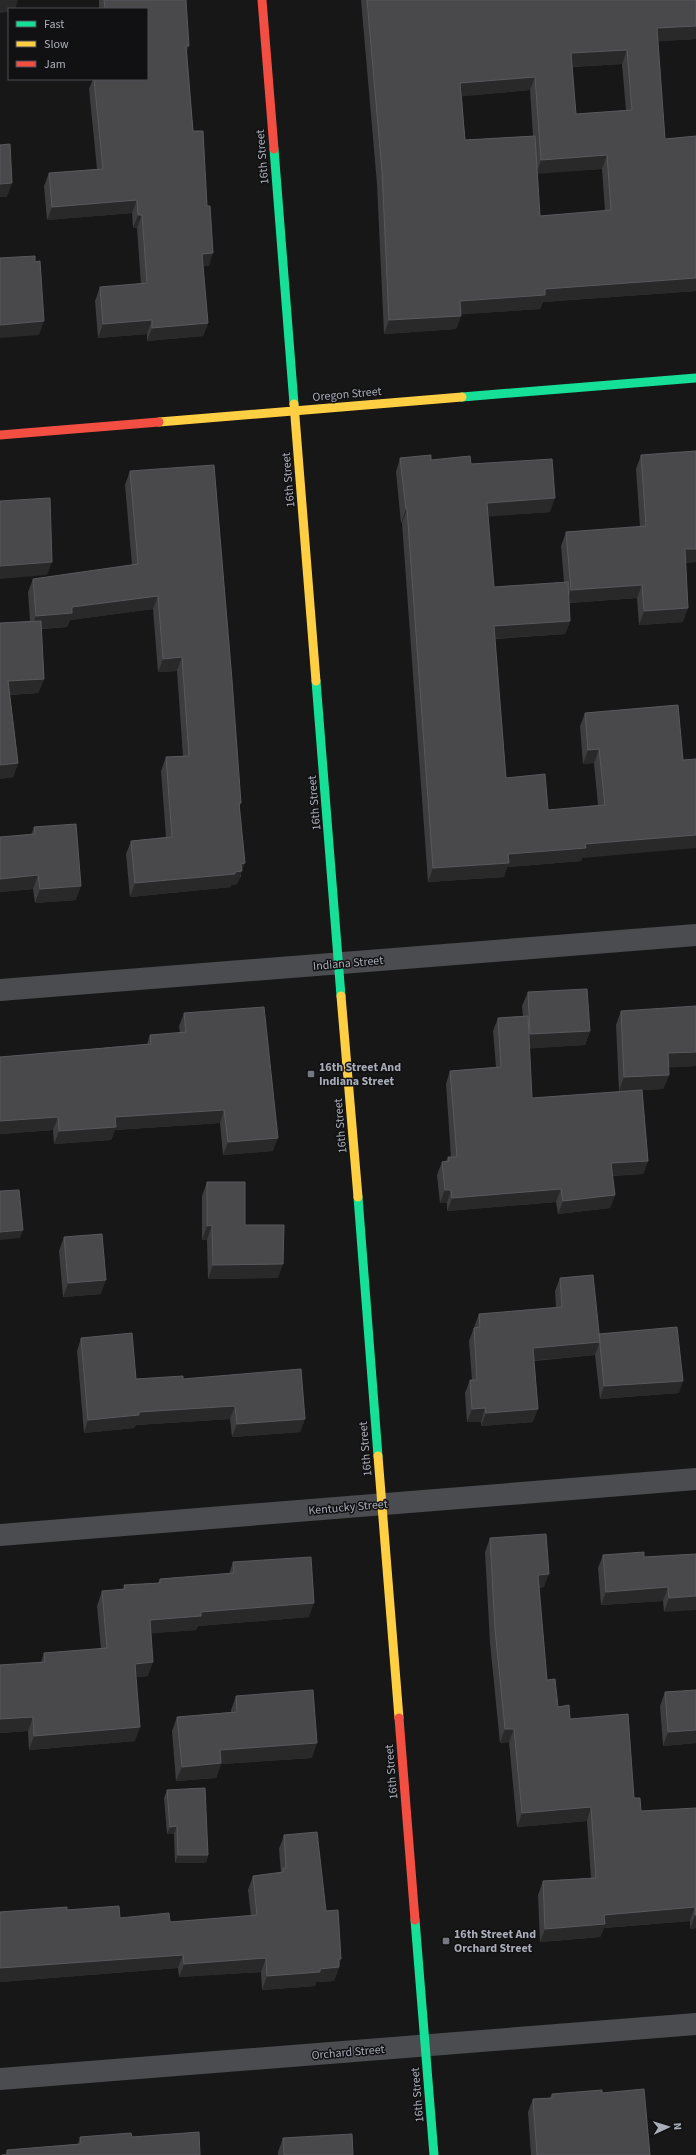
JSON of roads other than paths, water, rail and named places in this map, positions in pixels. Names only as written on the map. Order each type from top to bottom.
[{"type":"street","name":"16th Street","points":[[262,0],[434,2155]]},
{"type":"street","name":"Oregon Street","points":[[0,435],[696,378]]},
{"type":"street","name":"Indiana Street","points":[[0,990],[696,935]]},
{"type":"street","name":"Kentucky Street","points":[[0,1535],[696,1479]]},
{"type":"street","name":"Orchard Street","points":[[0,2079],[696,2024]]},
{"type":"place","name":"16th Street And Indiana Street","points":[[311,1074]]},
{"type":"place","name":"16th Street And Orchard Street","points":[[446,1941]]}]
